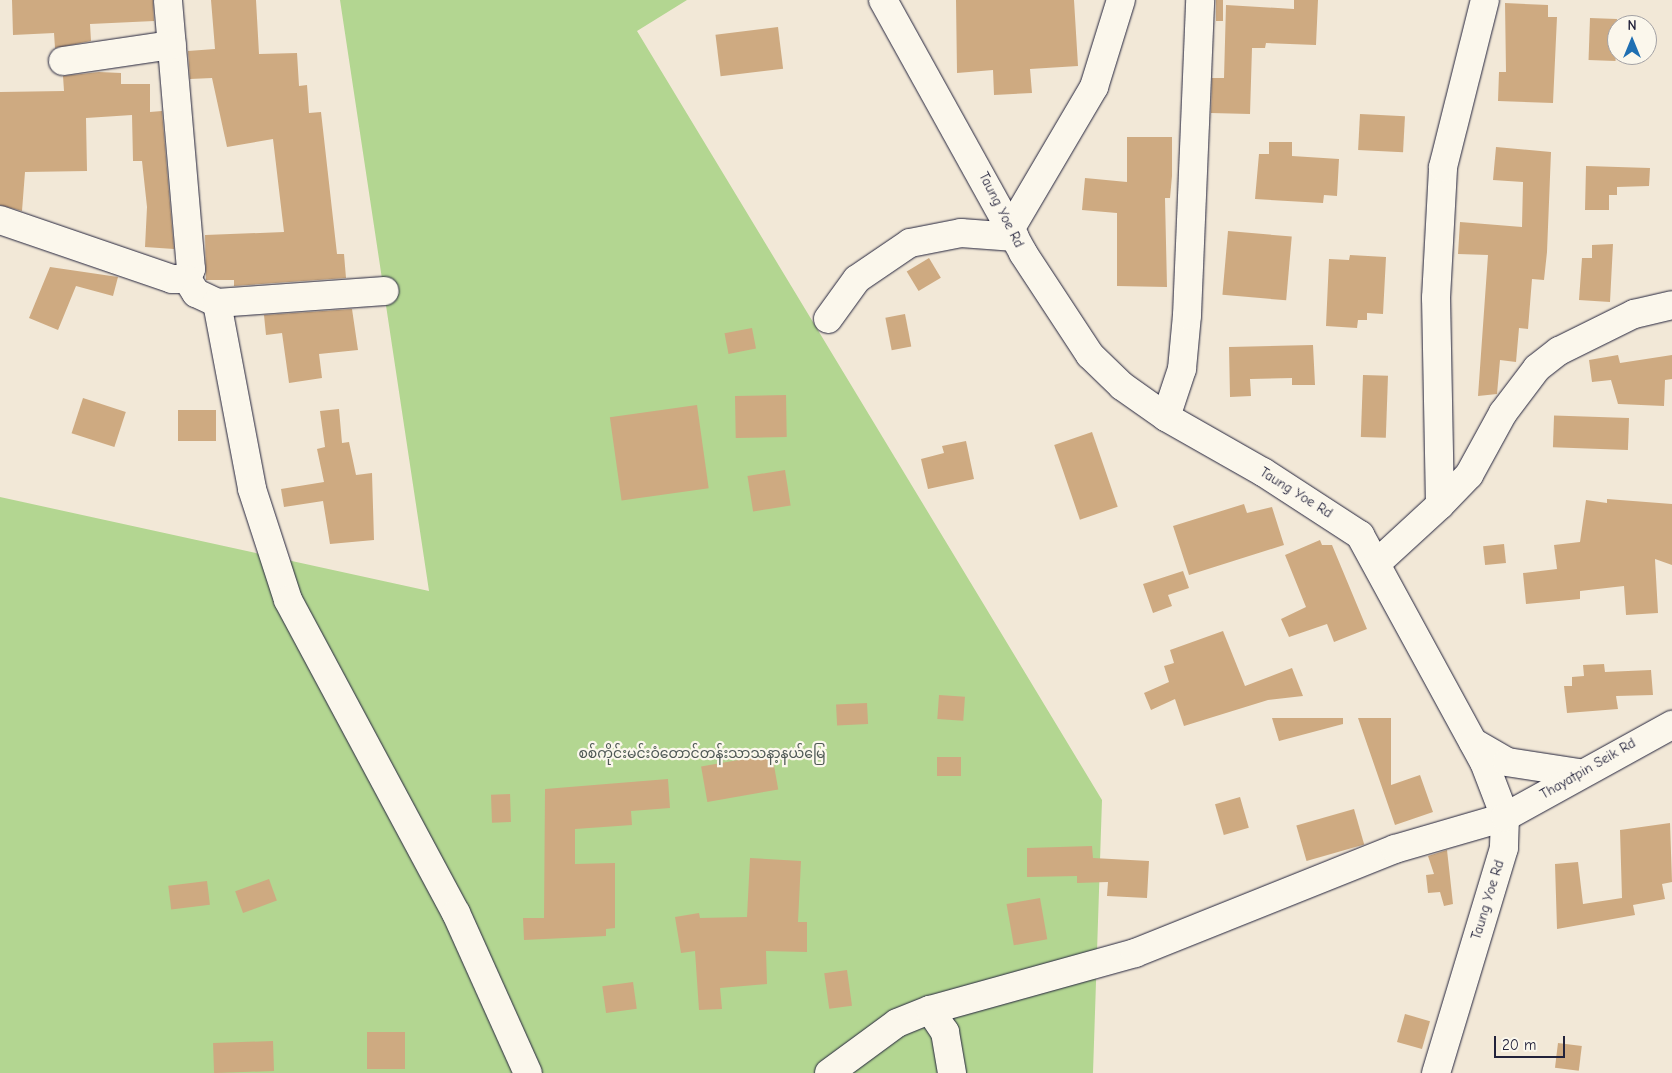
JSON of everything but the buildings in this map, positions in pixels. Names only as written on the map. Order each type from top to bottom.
[{"type":"street","name":"Taung Yoe Rd","points":[[883,0],[1052,304],[1090,356],[1122,386],[1166,417],[1343,522],[1367,544],[1472,741],[1505,816],[1498,875],[1436,1073]]},
{"type":"street","points":[[828,319],[857,279],[910,243],[961,233],[1013,232],[1094,87],[1121,0]]},
{"type":"street","points":[[1166,417],[1182,369],[1188,315],[1200,0]]},
{"type":"street","points":[[1440,505],[1436,298],[1443,167],[1485,0]]},
{"type":"street","points":[[168,1],[191,269],[187,279]]},
{"type":"street","points":[[62,61],[172,45]]},
{"type":"street","points":[[0,220],[172,279],[187,279]]},
{"type":"street","points":[[187,279],[196,293],[217,303],[384,291]]},
{"type":"street","points":[[217,303],[252,489],[288,600],[456,912],[528,1073]]},
{"type":"street","points":[[1378,562],[1470,475],[1503,412],[1537,368],[1559,351],[1634,314],[1672,305]]},
{"type":"street","name":"Thayatpin Seik Rd","points":[[829,1073],[897,1024],[930,1010],[1135,953],[1395,849],[1505,816],[1578,773],[1672,725]]},
{"type":"street","points":[[1472,741],[1506,762],[1578,773]]},
{"type":"street","points":[[930,1010],[945,1032],[952,1073]]},
{"type":"green space","name":"စစ်ကိုင်းမင်းဝံတောင်တန်းသာသနာ့နယ်မြေ","points":[[340,0],[687,0],[637,31],[1102,800],[1093,1073],[0,1073],[0,497],[429,591]]}]
